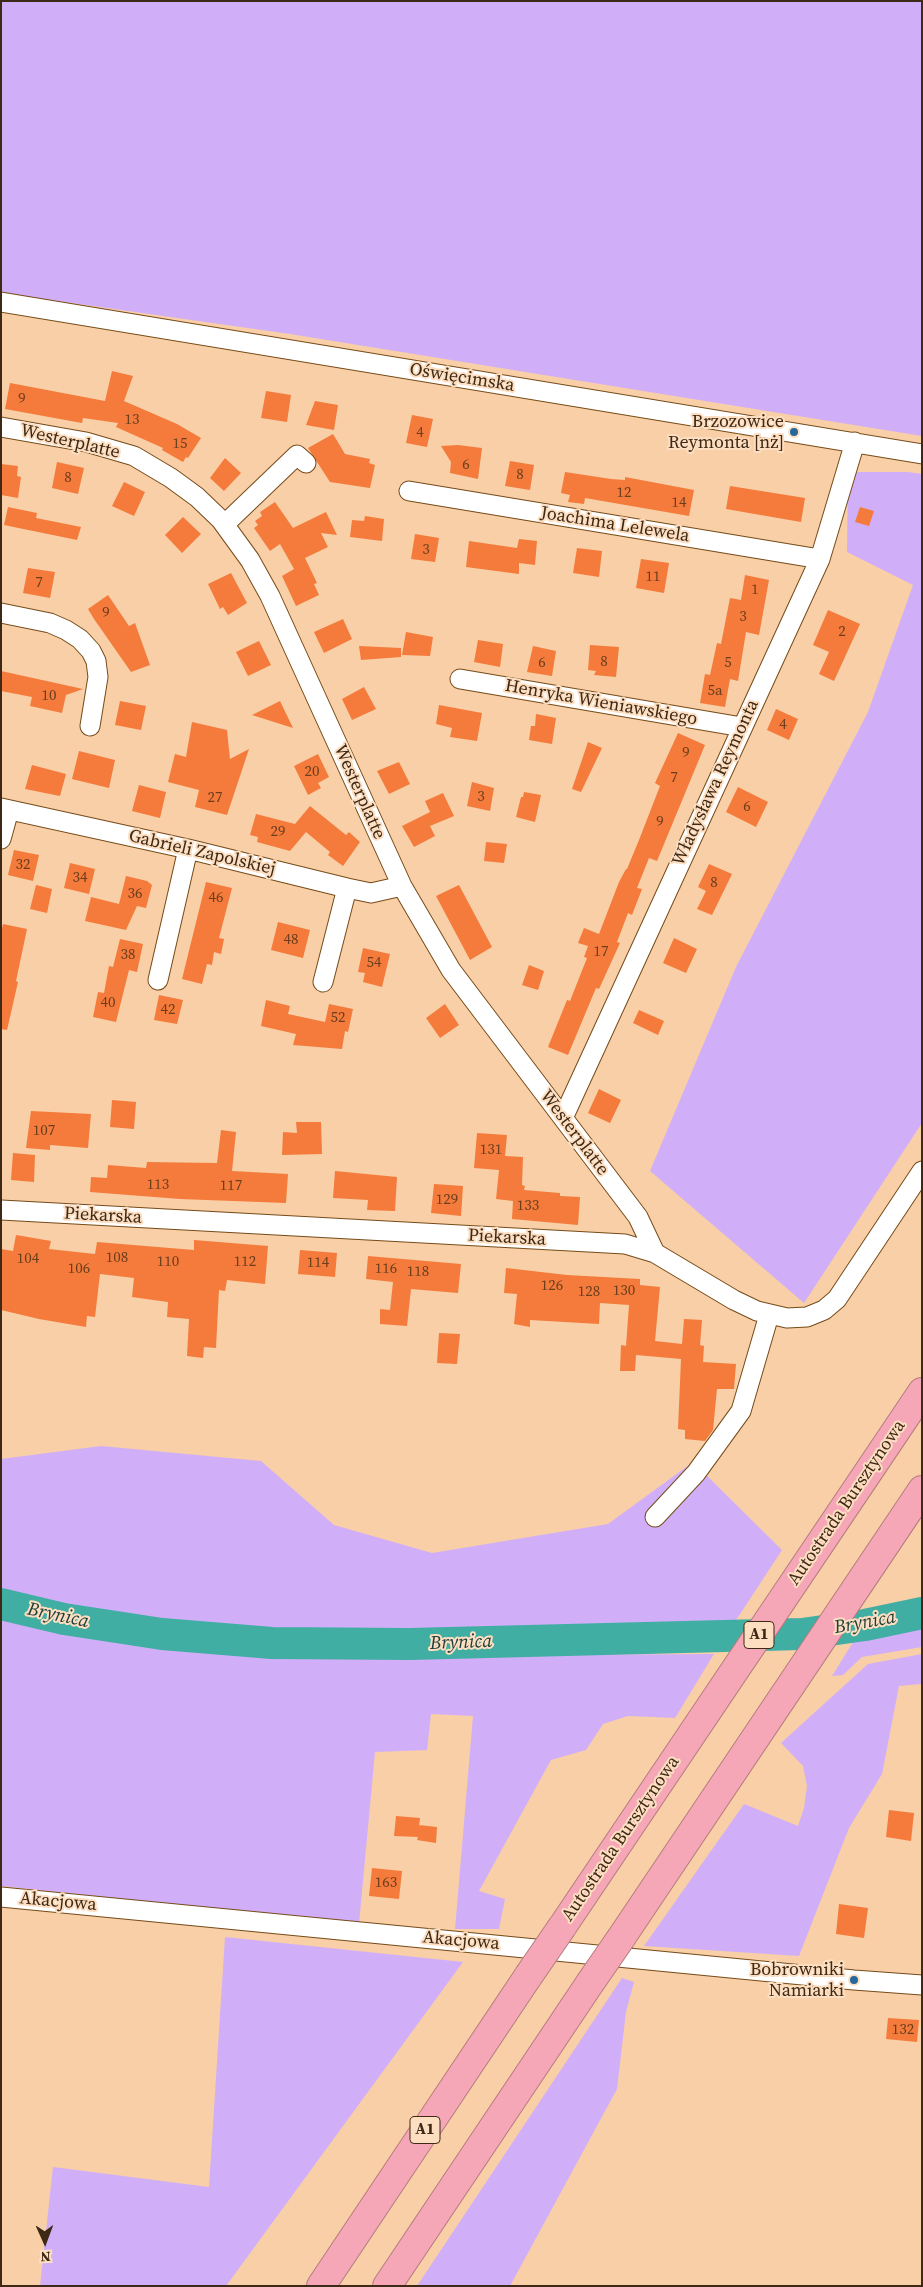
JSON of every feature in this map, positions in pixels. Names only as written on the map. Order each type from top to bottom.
[{"type":"highway","name":"Autostrada Bursztynowa","points":[[321,2286],[922,1392]]},
{"type":"highway","points":[[387,2286],[922,1490]]},
{"type":"street","name":"Oświęcimska","points":[[1,302],[922,454]]},
{"type":"street","name":"Westerplatte","points":[[1,427],[86,442],[134,456],[171,478],[197,497],[225,524],[250,560],[270,596],[402,886],[450,970],[638,1218],[655,1253]]},
{"type":"street","name":"Władysława Reymonta","points":[[562,1118],[820,559],[854,442]]},
{"type":"street","points":[[225,524],[298,455],[306,463]]},
{"type":"street","name":"Joachima Lelewela","points":[[409,491],[820,559]]},
{"type":"street","points":[[1,613],[50,623],[80,639],[91,651],[96,661],[98,677],[90,726]]},
{"type":"street","name":"Henryka Wieniawskiego","points":[[460,679],[742,727]]},
{"type":"street","points":[[1,839],[5,809]]},
{"type":"street","name":"Gabrieli Zapolskiej","points":[[5,809],[188,848],[371,893],[402,886]]},
{"type":"street","points":[[158,980],[188,848]]},
{"type":"street","points":[[323,982],[347,888]]},
{"type":"street","name":"Piekarska","points":[[1,1210],[625,1244],[655,1253],[734,1300],[769,1315],[787,1318],[807,1317],[824,1310],[837,1299],[922,1171]]},
{"type":"street","points":[[655,1517],[696,1473],[740,1411],[769,1315]]},
{"type":"street","name":"Akacjowa","points":[[1,1897],[922,1985]]},
{"type":"shaded area","points":[[1,1],[922,1],[922,436],[290,334],[1,293]]},
{"type":"shaded area","points":[[848,472],[908,472],[922,474],[922,1123],[804,1303],[650,1171],[736,967],[868,712],[913,585],[847,552]]},
{"type":"shaded area","points":[[101,1446],[261,1461],[334,1525],[432,1553],[608,1524],[693,1462],[782,1550],[729,1631],[260,1634],[113,1619],[1,1593],[1,1459]]},
{"type":"shaded area","points":[[1,1610],[60,1624],[176,1643],[279,1652],[503,1655],[714,1654],[675,1718],[628,1716],[603,1724],[586,1750],[551,1760],[479,1891],[505,1899],[499,1929],[455,1929],[473,1716],[431,1714],[427,1750],[375,1752],[359,1924],[1,1886]]},
{"type":"shaded area","points":[[922,1622],[922,1647],[862,1657],[843,1675],[832,1676],[860,1631]]},
{"type":"shaded area","points":[[922,1654],[922,1684],[899,1686],[882,1774],[849,1828],[799,1956],[644,1946],[744,1804],[798,1826],[804,1808],[807,1786],[803,1766],[781,1743],[868,1664]]},
{"type":"shaded area","points":[[225,1937],[463,1962],[226,2286],[40,2286],[53,2167],[209,2187]]},
{"type":"shaded area","points":[[622,1978],[634,1982],[626,2012],[617,2089],[510,2286],[417,2286]]},
{"type":"building","points":[[112,371],[133,376],[124,401],[177,424],[201,438],[188,458],[186,457],[183,462],[162,450],[163,448],[116,427],[118,423],[83,418],[82,423],[5,409],[10,383],[105,401]]},
{"type":"building","points":[[266,391],[291,395],[287,422],[261,418]]},
{"type":"building","points":[[315,401],[338,405],[334,430],[306,425]]},
{"type":"building","points":[[412,415],[433,419],[427,447],[406,443]]},
{"type":"building","points":[[333,434],[345,454],[370,459],[369,463],[375,465],[370,488],[330,482],[308,448]]},
{"type":"building","points":[[458,445],[482,448],[478,479],[450,473],[451,462],[441,446]]},
{"type":"building","points":[[225,458],[241,473],[224,491],[210,478]]},
{"type":"building","points":[[510,461],[534,465],[530,490],[505,486]]},
{"type":"building","points":[[57,462],[84,468],[78,494],[52,488]]},
{"type":"building","points":[[1,464],[18,466],[17,476],[21,477],[18,498],[1,495]]},
{"type":"building","points":[[565,472],[611,479],[625,480],[625,477],[694,490],[689,516],[585,498],[584,504],[568,502],[570,495],[561,493]]},
{"type":"building","points":[[124,482],[145,492],[134,516],[112,506]]},
{"type":"building","points":[[730,486],[805,498],[801,522],[726,509]]},
{"type":"building","points":[[275,502],[293,528],[326,512],[337,535],[321,533],[328,547],[305,558],[317,583],[314,584],[319,595],[296,606],[282,576],[294,569],[280,544],[270,551],[254,528],[258,525],[255,521],[262,516],[260,512]]},
{"type":"building","points":[[8,507],[37,513],[36,518],[81,527],[77,540],[4,525]]},
{"type":"building","points":[[860,507],[874,511],[869,526],[855,522]]},
{"type":"building","points":[[365,516],[384,519],[382,541],[350,537],[352,520],[364,521]]},
{"type":"building","points":[[183,517],[201,534],[182,553],[165,535]]},
{"type":"building","points":[[415,534],[439,538],[435,562],[411,559]]},
{"type":"building","points":[[519,539],[537,541],[535,565],[519,563],[519,574],[466,567],[469,541],[517,548]]},
{"type":"building","points":[[577,548],[602,551],[599,577],[573,573]]},
{"type":"building","points":[[641,559],[669,563],[664,593],[636,588]]},
{"type":"building","points":[[28,568],[55,572],[50,598],[23,593]]},
{"type":"building","points":[[231,573],[247,603],[228,615],[223,607],[220,609],[208,584]]},
{"type":"building","points":[[745,575],[769,580],[759,635],[746,632],[738,681],[730,679],[725,707],[700,703],[705,674],[710,675],[717,643],[721,644],[730,598],[741,600]]},
{"type":"building","points":[[108,595],[129,626],[135,623],[150,665],[131,672],[88,609]]},
{"type":"building","points":[[828,610],[860,624],[834,681],[819,674],[829,652],[813,645]]},
{"type":"building","points":[[343,619],[352,639],[324,653],[314,632]]},
{"type":"building","points":[[406,632],[433,637],[430,656],[402,655]]},
{"type":"building","points":[[478,640],[503,644],[500,667],[474,662]]},
{"type":"building","points":[[259,641],[271,665],[248,676],[236,652]]},
{"type":"building","points":[[590,645],[619,647],[616,677],[594,675],[596,671],[588,670]]},
{"type":"building","points":[[359,646],[401,648],[401,657],[361,660]]},
{"type":"building","points":[[533,646],[556,651],[552,676],[527,672]]},
{"type":"building","points":[[1,671],[83,689],[66,695],[62,713],[30,706],[32,697],[1,691]]},
{"type":"building","points":[[364,687],[376,709],[352,720],[342,699]]},
{"type":"building","points":[[120,701],[146,706],[141,730],[115,725]]},
{"type":"building","points":[[280,701],[293,728],[252,715]]},
{"type":"building","points":[[439,705],[482,713],[477,741],[450,737],[452,728],[436,724]]},
{"type":"building","points":[[776,709],[798,719],[789,740],[767,730]]},
{"type":"building","points":[[536,714],[556,718],[552,744],[529,740],[531,726],[535,726]]},
{"type":"building","points":[[192,722],[227,730],[230,759],[249,749],[227,815],[195,807],[199,790],[168,782],[175,754],[186,757]]},
{"type":"building","points":[[678,733],[705,745],[657,861],[649,858],[637,888],[642,889],[632,915],[628,913],[617,942],[620,943],[599,989],[596,988],[568,1055],[548,1047],[567,1000],[570,1001],[587,958],[584,957],[588,946],[578,943],[584,928],[599,934],[660,786],[655,783]]},
{"type":"building","points":[[588,742],[602,748],[581,792],[572,789]]},
{"type":"building","points":[[79,751],[115,760],[109,788],[72,779]]},
{"type":"building","points":[[318,754],[329,777],[318,783],[321,788],[308,795],[294,766]]},
{"type":"building","points":[[399,762],[410,784],[389,794],[377,771]]},
{"type":"building","points":[[32,765],[66,774],[60,796],[25,789]]},
{"type":"building","points":[[472,782],[494,788],[490,811],[467,806]]},
{"type":"building","points":[[139,785],[166,792],[160,818],[132,811]]},
{"type":"building","points":[[738,787],[768,802],[756,827],[726,812]]},
{"type":"building","points":[[524,792],[541,795],[535,822],[516,817]]},
{"type":"building","points":[[443,793],[454,816],[430,826],[435,836],[414,847],[402,826],[430,812],[425,801]]},
{"type":"building","points":[[310,806],[346,835],[349,832],[360,842],[343,866],[328,855],[330,852],[306,832],[290,851],[257,842],[258,837],[250,835],[256,814],[295,824]]},
{"type":"building","points":[[486,842],[507,844],[504,863],[484,861]]},
{"type":"building","points":[[14,850],[39,855],[33,881],[8,875]]},
{"type":"building","points":[[70,863],[95,869],[89,894],[64,888]]},
{"type":"building","points":[[709,864],[732,874],[712,915],[697,909],[706,891],[698,887]]},
{"type":"building","points":[[126,876],[147,881],[152,885],[146,908],[137,906],[126,930],[85,921],[91,897],[119,904]]},
{"type":"building","points":[[206,882],[232,888],[219,938],[224,939],[221,954],[214,952],[212,965],[207,964],[202,984],[182,979]]},
{"type":"building","points":[[36,885],[52,889],[47,913],[30,909]]},
{"type":"building","points":[[459,885],[492,947],[470,960],[436,896]]},
{"type":"building","points":[[278,922],[310,930],[303,958],[271,950]]},
{"type":"building","points":[[3,924],[27,929],[7,1030],[1,1029],[1,933]]},
{"type":"building","points":[[674,938],[697,949],[686,973],[663,963]]},
{"type":"building","points":[[120,939],[143,944],[137,972],[129,970],[116,1022],[93,1017],[98,992],[104,993],[109,966],[113,967]]},
{"type":"building","points":[[363,948],[390,954],[382,987],[363,982],[365,973],[358,972]]},
{"type":"building","points":[[529,965],[544,971],[538,990],[522,985]]},
{"type":"building","points":[[159,995],[183,1000],[177,1024],[154,1020]]},
{"type":"building","points":[[266,1000],[290,1006],[288,1014],[325,1022],[329,1004],[353,1009],[348,1032],[345,1031],[342,1049],[293,1045],[296,1034],[261,1026]]},
{"type":"building","points":[[445,1004],[459,1025],[440,1038],[426,1018]]},
{"type":"building","points":[[639,1010],[664,1021],[658,1035],[633,1023]]},
{"type":"building","points":[[599,1089],[621,1100],[610,1123],[588,1113]]},
{"type":"building","points":[[112,1100],[136,1102],[134,1129],[110,1127]]},
{"type":"building","points":[[31,1111],[91,1114],[88,1148],[50,1145],[50,1150],[26,1148]]},
{"type":"building","points":[[296,1122],[321,1122],[322,1154],[282,1155],[283,1132],[297,1133]]},
{"type":"building","points":[[221,1130],[236,1132],[232,1171],[288,1174],[286,1203],[180,1199],[90,1192],[91,1177],[107,1178],[108,1165],[146,1168],[147,1162],[217,1163]]},
{"type":"building","points":[[477,1133],[507,1135],[505,1156],[523,1157],[522,1185],[525,1186],[524,1190],[580,1197],[578,1225],[512,1219],[513,1201],[496,1199],[499,1170],[474,1168]]},
{"type":"building","points":[[13,1153],[35,1155],[34,1182],[11,1180]]},
{"type":"building","points":[[335,1171],[397,1177],[395,1211],[367,1210],[368,1200],[333,1198]]},
{"type":"building","points":[[434,1184],[463,1186],[461,1216],[431,1213]]},
{"type":"building","points":[[16,1235],[51,1241],[49,1249],[95,1254],[97,1242],[194,1250],[194,1240],[268,1246],[265,1284],[227,1280],[225,1291],[219,1290],[216,1348],[204,1347],[203,1358],[187,1356],[189,1319],[167,1317],[168,1302],[132,1297],[134,1278],[100,1274],[95,1317],[87,1316],[86,1327],[1,1310],[1,1249],[13,1251]]},
{"type":"building","points":[[300,1250],[337,1253],[335,1277],[298,1274]]},
{"type":"building","points":[[368,1256],[461,1264],[458,1293],[411,1289],[407,1326],[380,1324],[380,1309],[390,1310],[393,1282],[366,1279]]},
{"type":"building","points":[[506,1268],[567,1275],[640,1279],[640,1285],[660,1287],[655,1341],[682,1344],[684,1319],[702,1320],[700,1345],[704,1346],[703,1362],[736,1364],[734,1389],[717,1389],[713,1430],[705,1441],[685,1439],[685,1430],[678,1429],[681,1359],[636,1355],[635,1371],[620,1371],[621,1345],[626,1346],[629,1305],[600,1303],[599,1324],[530,1320],[530,1327],[514,1324],[517,1294],[504,1293]]},
{"type":"building","points":[[439,1333],[460,1334],[457,1364],[437,1363]]},
{"type":"building","points":[[889,1810],[914,1813],[911,1841],[886,1837]]},
{"type":"building","points":[[396,1816],[420,1818],[419,1825],[437,1827],[436,1843],[417,1840],[418,1837],[394,1836]]},
{"type":"building","points":[[372,1868],[402,1871],[399,1899],[369,1896]]},
{"type":"building","points":[[839,1904],[868,1908],[864,1938],[836,1934]]},
{"type":"building","points":[[888,2018],[919,2020],[917,2042],[886,2039]]},
{"type":"waterway","name":"Brynica","points":[[1,1604],[64,1619],[162,1634],[272,1643],[410,1644],[802,1634],[865,1625],[922,1613]]},
{"type":"place","name":"Brzozowice Reymonta [nż]","points":[[794,432]]},
{"type":"place","name":"Bobrowniki Namiarki","points":[[854,1980]]}]
